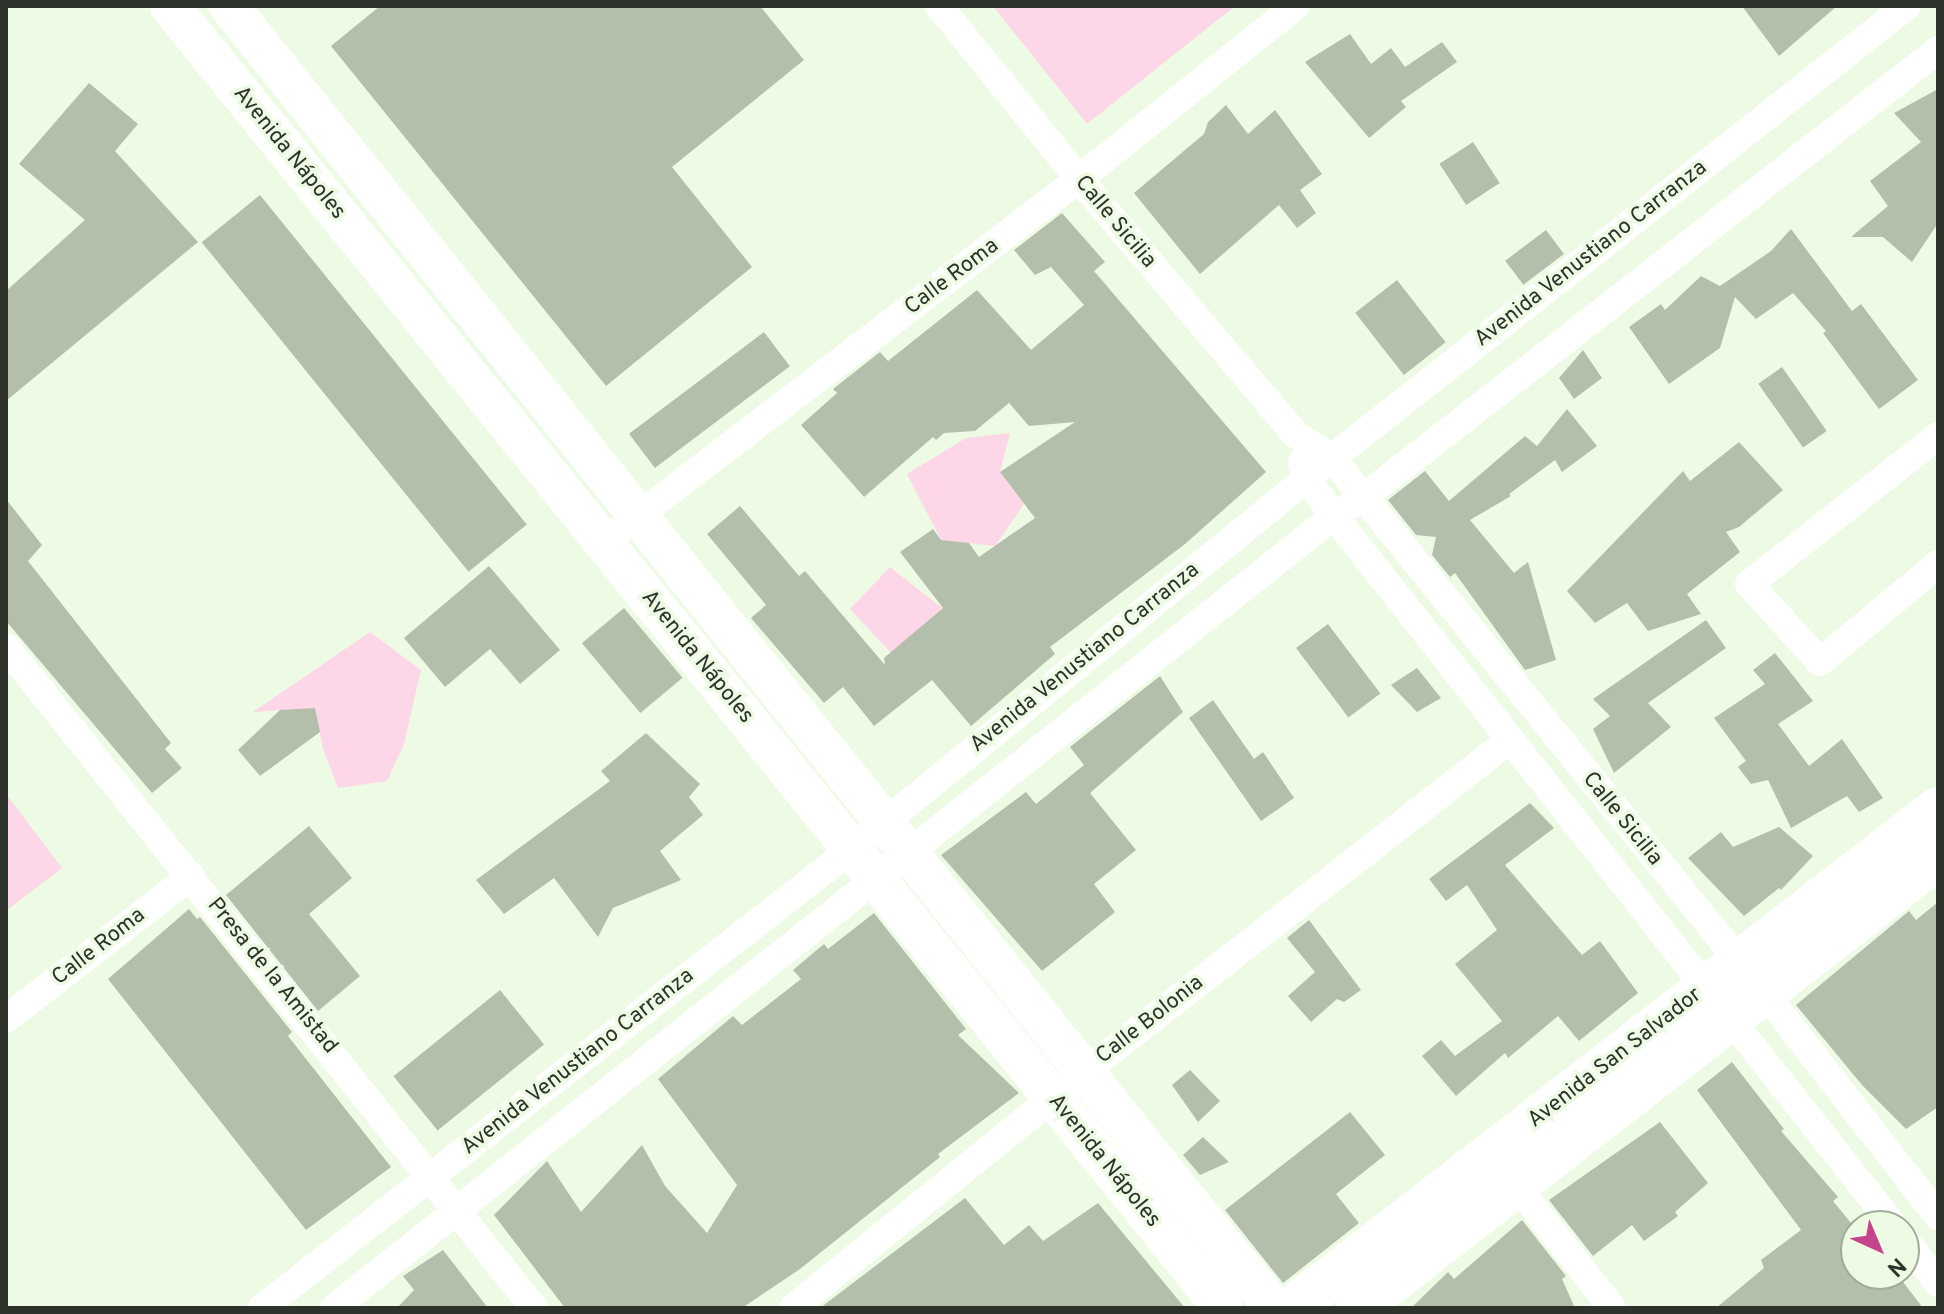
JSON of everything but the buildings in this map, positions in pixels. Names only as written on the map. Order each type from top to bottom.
[{"type":"main road","name":"Avenida Nápoles","points":[[170,6],[1223,1308]]},
{"type":"main road","name":"Avenida Nápoles","points":[[229,6],[1274,1308]]},
{"type":"main road","points":[[419,313],[454,287]]},
{"type":"main road","name":"Avenida San Salvador","points":[[1358,1308],[1516,1185],[1938,809]]},
{"type":"main road","name":"Avenida San Salvador","points":[[1292,1308],[1735,990],[1938,857]]},
{"type":"street","name":"Calle Sicilia","points":[[939,6],[1079,179],[1295,434],[1332,458],[1364,497],[1735,990],[1883,1210]]},
{"type":"street","name":"Calle Roma","points":[[604,542],[1079,179],[1296,6]]},
{"type":"street","name":"Avenida Venustiano Carranza","points":[[334,1308],[458,1212],[864,864],[883,821],[1332,458],[1907,6]]},
{"type":"street","name":"Avenida Venustiano Carranza","points":[[262,1308],[431,1175],[864,864],[909,854],[1334,516],[1364,497],[1938,50]]},
{"type":"street","name":"Calle Sicilia","points":[[1295,434],[1307,479],[1511,739],[1938,1216]]},
{"type":"street","points":[[1938,436],[1749,584],[1820,662],[1938,564]]},
{"type":"street","name":"Presa de la Amistad","points":[[6,647],[431,1175],[534,1308]]},
{"type":"street","name":"Calle Bolonia","points":[[793,1308],[1084,1072],[1511,739]]},
{"type":"street","name":"Calle Roma","points":[[6,1019],[191,876]]},
{"type":"street","points":[[1516,1185],[1612,1308]]},
{"type":"street","points":[[1920,1260],[1938,1283]]},
{"type":"shaded area","points":[[993,6],[1235,6],[1087,124]]},
{"type":"shaded area","points":[[1010,433],[1000,472],[1024,504],[995,546],[941,540],[907,474],[966,438]]},
{"type":"shaded area","points":[[890,567],[942,608],[892,654],[850,609]]},
{"type":"shaded area","points":[[370,632],[421,670],[404,744],[387,781],[338,788],[323,749],[315,708],[253,712]]},
{"type":"shaded area","points":[[6,794],[62,868],[6,911]]}]
